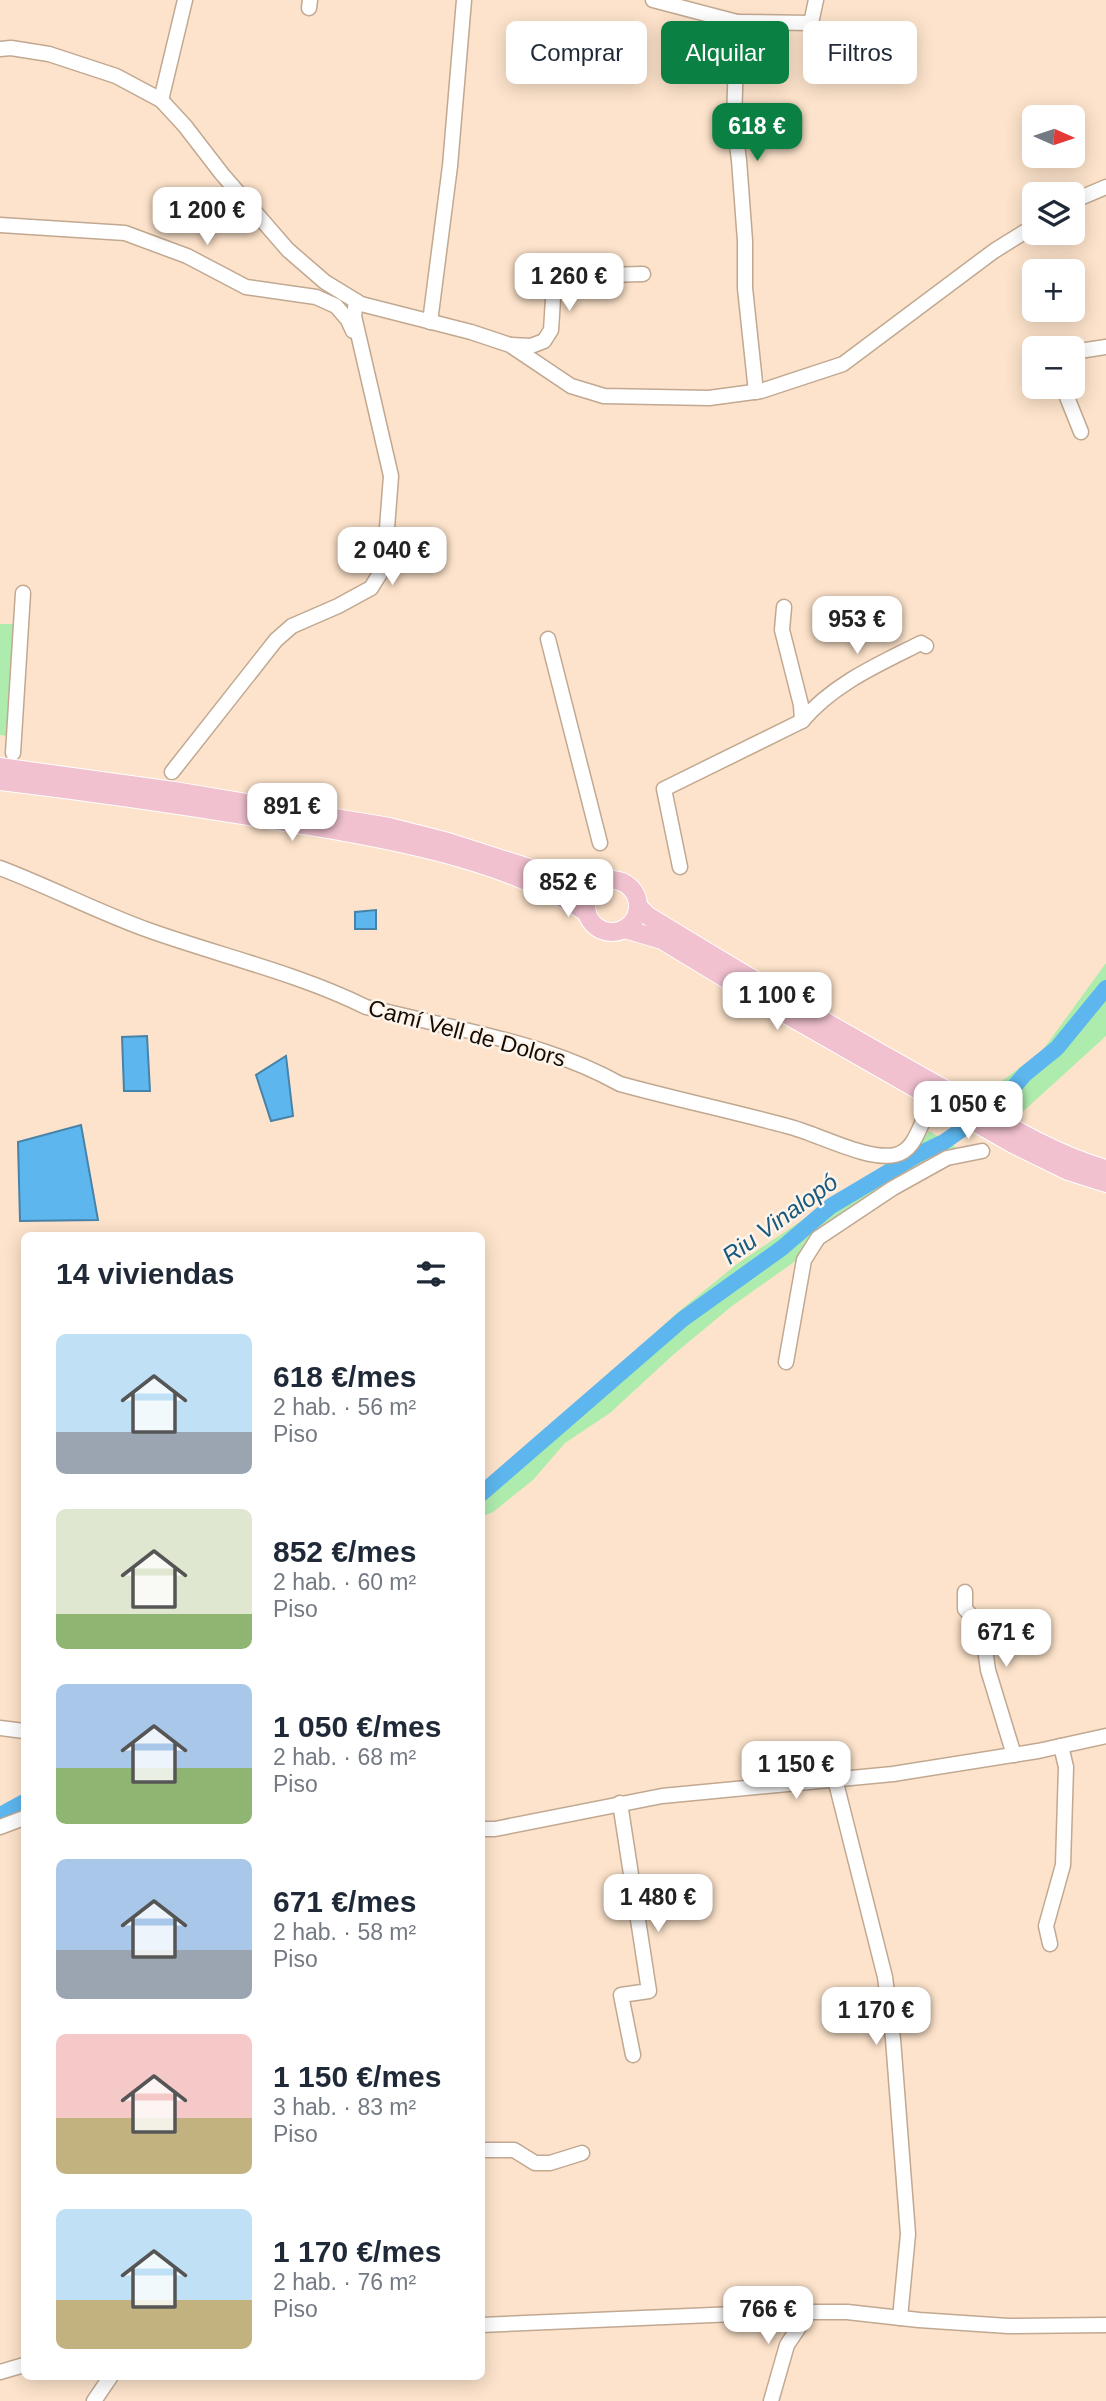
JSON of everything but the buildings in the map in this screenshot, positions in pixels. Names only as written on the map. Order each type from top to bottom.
[{"type":"main road","points":[[0,767],[356,820],[448,842],[579,884],[615,879],[622,881],[633,891],[639,907],[648,916],[945,1098]]},
{"type":"main road","points":[[0,781],[223,812],[399,842],[447,855],[559,894],[586,912],[594,926],[600,929],[616,932],[625,929],[632,922],[639,907]]},
{"type":"main road","points":[[586,912],[586,900],[597,883]]},
{"type":"main road","points":[[625,929],[662,940],[761,1000],[945,1098],[1068,1171],[1106,1183]]},
{"type":"main road","points":[[1016,1138],[1106,1169]]},
{"type":"street","points":[[160,100],[185,0]]},
{"type":"street","points":[[430,321],[450,166],[464,0]]},
{"type":"street","points":[[653,0],[733,21]]},
{"type":"street","points":[[789,23],[811,23],[816,0]]},
{"type":"street","points":[[0,49],[11,48],[49,54],[116,76],[160,100],[185,126],[222,174],[288,250],[325,282],[361,304],[510,345],[531,346],[544,341],[551,330],[554,284],[564,276],[643,274]]},
{"type":"street","points":[[735,84],[734,123],[756,392]]},
{"type":"street","points":[[1085,196],[1106,187]]},
{"type":"street","points":[[0,225],[125,233],[187,256],[246,288],[316,297],[336,306],[348,320],[363,354]]},
{"type":"street","points":[[510,345],[570,386],[604,396],[709,398],[756,392],[843,364],[994,251],[1022,234]]},
{"type":"street","points":[[172,772],[276,640],[292,626],[371,588],[384,567],[391,476],[355,316],[356,300]]},
{"type":"street","points":[[1085,350],[1106,347]]},
{"type":"street","points":[[1068,399],[1081,432]]},
{"type":"street","points":[[13,752],[23,593]]},
{"type":"street","points":[[784,607],[782,630],[801,705],[802,721]]},
{"type":"street","points":[[548,639],[600,844]]},
{"type":"street","points":[[680,867],[664,789],[802,721],[811,710],[856,676],[921,643],[926,646]]},
{"type":"street","name":"Camí Vell de Dolors","points":[[0,868],[148,930],[289,976],[366,1007],[510,1040],[562,1057],[620,1084],[789,1126],[882,1157],[898,1154],[911,1146],[924,1119]]},
{"type":"street","points":[[786,1362],[804,1261],[818,1238],[893,1188],[947,1158],[982,1151]]},
{"type":"street","points":[[965,1592],[965,1609],[982,1627],[988,1670],[1014,1755]]},
{"type":"street","points":[[0,1728],[21,1731]]},
{"type":"street","points":[[485,1829],[662,1796],[893,1774],[1014,1755],[1106,1736]]},
{"type":"street","points":[[1050,1944],[1046,1926],[1063,1865],[1066,1767],[1061,1746]]},
{"type":"street","points":[[835,1779],[885,1977],[893,2039],[908,2234],[900,2318]]},
{"type":"street","points":[[620,1803],[649,1991],[621,1994],[633,2055]]},
{"type":"street","points":[[0,1828],[21,1819]]},
{"type":"street","points":[[485,2150],[514,2150],[535,2163],[550,2163],[582,2153]]},
{"type":"street","points":[[771,2401],[787,2345],[809,2312]]},
{"type":"street","points":[[485,2325],[846,2312],[1008,2326],[1106,2325]]},
{"type":"street","points":[[0,2372],[21,2366]]},
{"type":"street","points":[[94,2401],[108,2380]]},
{"type":"green space","points":[[0,624],[14,624],[13,737],[0,735]]},
{"type":"green space","points":[[1106,963],[1106,1036],[1017,1117],[986,1099],[990,1090],[1042,1051]]},
{"type":"green space","points":[[929,1131],[957,1148],[832,1221],[805,1243],[797,1260],[732,1306],[610,1413],[565,1443],[533,1480],[485,1515],[485,1483],[584,1398],[678,1312],[737,1264],[844,1192],[917,1149]]},
{"type":"green space","points":[[21,1796],[21,1814],[0,1825],[0,1807]]},
{"type":"water","points":[[376,910],[376,929],[355,929],[355,912]]},
{"type":"water","points":[[147,1036],[150,1091],[124,1091],[122,1037]]},
{"type":"water","points":[[286,1056],[293,1116],[271,1121],[256,1075]]},
{"type":"water","points":[[81,1125],[98,1220],[20,1221],[18,1142]]},
{"type":"waterway","name":"Riu Vinalopó","points":[[485,1491],[683,1319],[782,1248],[831,1206],[944,1142],[1001,1102],[1025,1074],[1057,1048],[1106,988]]},
{"type":"waterway","name":"Riu Vinalopó","points":[[0,1815],[21,1804]]}]
